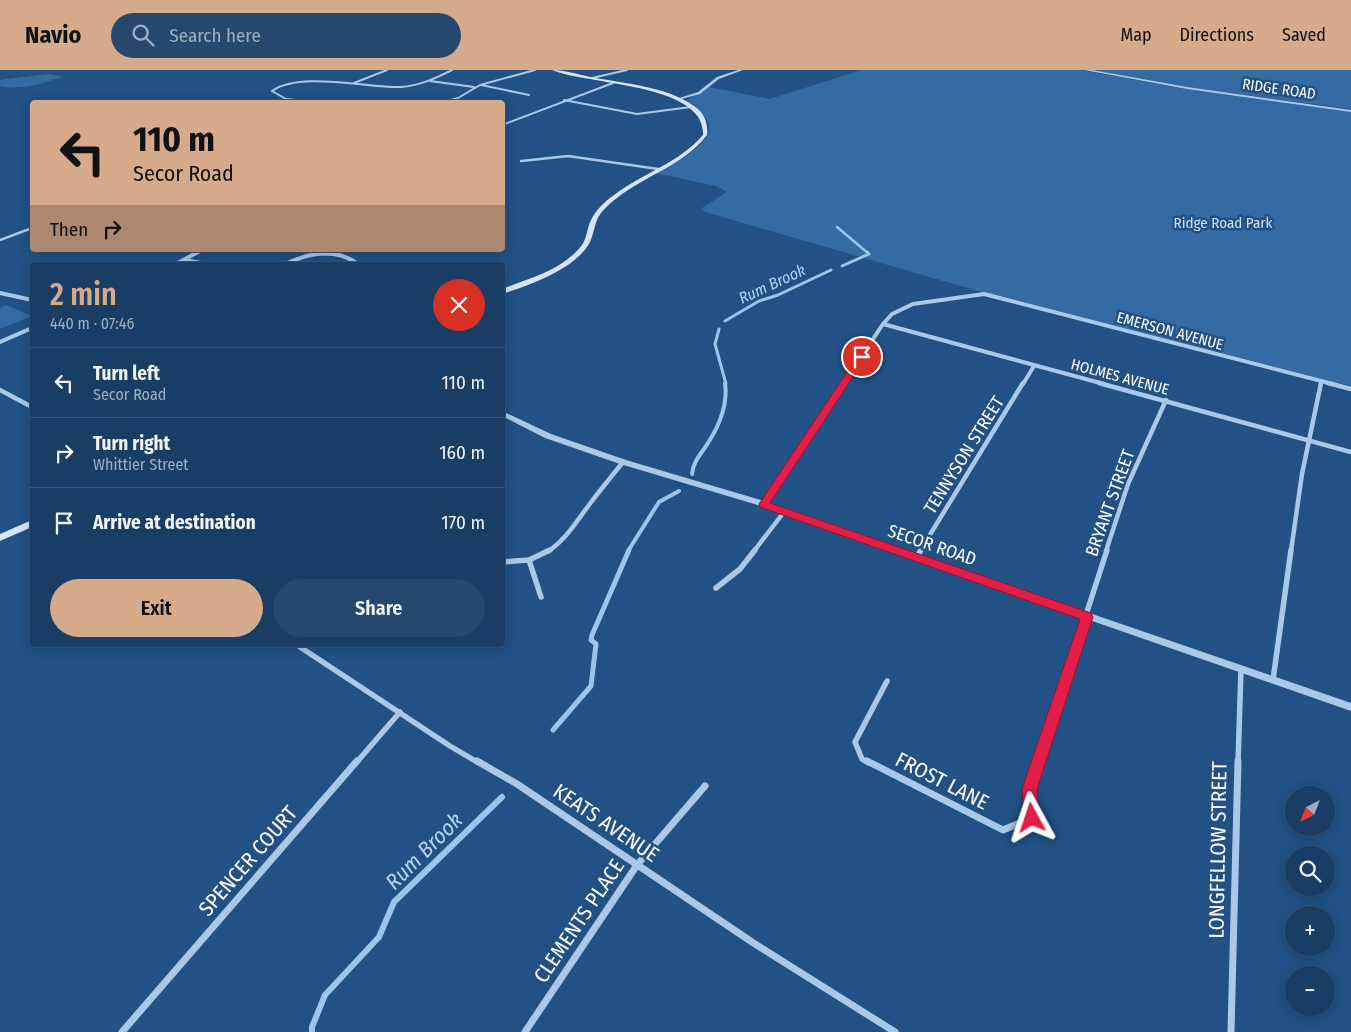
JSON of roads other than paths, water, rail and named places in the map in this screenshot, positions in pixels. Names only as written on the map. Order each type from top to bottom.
[{"type":"main road","points":[[505,291],[551,270],[577,255],[586,244],[595,219],[604,206],[618,194],[693,149],[705,135],[704,120],[697,110],[678,99],[554,70]]},
{"type":"main road","points":[[0,538],[30,524]]},
{"type":"street","points":[[354,83],[387,70]]},
{"type":"street","points":[[295,100],[286,99],[272,91],[279,86],[311,82],[398,87],[429,81],[452,70]]},
{"type":"street","points":[[451,100],[458,98],[474,87],[535,70]]},
{"type":"street","points":[[592,78],[627,70]]},
{"type":"street","points":[[678,99],[699,93],[718,78],[741,70]]},
{"type":"street","name":"RIDGE ROAD","points":[[1086,70],[1187,88],[1351,110]]},
{"type":"street","points":[[429,81],[474,87]]},
{"type":"street","points":[[505,124],[613,83]]},
{"type":"street","points":[[480,85],[529,95]]},
{"type":"street","points":[[564,100],[637,114],[691,107]]},
{"type":"street","points":[[521,161],[568,156],[658,169]]},
{"type":"street","points":[[0,240],[30,229]]},
{"type":"street","points":[[181,262],[199,252]]},
{"type":"street","points":[[291,262],[302,257],[329,253],[345,256],[355,262]]},
{"type":"street","points":[[185,260],[195,262]]},
{"type":"street","points":[[0,294],[30,300]]},
{"type":"street","name":"EMERSON AVENUE","points":[[883,324],[892,314],[913,304],[984,294],[1351,389]]},
{"type":"street","points":[[764,504],[883,324]]},
{"type":"street","name":"HOLMES AVENUE","points":[[883,324],[1351,452]]},
{"type":"street","points":[[0,342],[30,329]]},
{"type":"street","name":"TENNYSON STREET","points":[[916,558],[1034,366]]},
{"type":"street","points":[[1272,680],[1302,474],[1321,382]]},
{"type":"street","points":[[0,390],[30,406]]},
{"type":"street","name":"BRYANT STREET","points":[[1086,617],[1128,484],[1166,400]]},
{"type":"street","name":"SECOR ROAD","points":[[505,414],[548,436],[622,462],[764,504],[1086,617],[1351,707]]},
{"type":"street","points":[[505,562],[529,560],[547,552],[558,544],[580,520],[588,506],[622,462]]},
{"type":"street","points":[[716,588],[740,569],[784,512]]},
{"type":"street","points":[[529,560],[541,598]]},
{"type":"street","name":"FROST LANE","points":[[887,681],[855,742],[862,759],[1003,830],[1032,818],[1029,789],[1086,617]]},
{"type":"street","name":"KEATS AVENUE","points":[[300,647],[450,746],[517,784],[752,942],[895,1032]]},
{"type":"street","name":"LONGFELLOW STREET","points":[[1232,1032],[1240,669]]},
{"type":"street","name":"SPENCER COURT","points":[[122,1032],[400,712]]},
{"type":"street","name":"CLEMENTS PLACE","points":[[525,1032],[637,865],[705,786]]},
{"type":"waterway","name":"Rum Brook","points":[[837,227],[869,254]]},
{"type":"waterway","name":"Rum Brook","points":[[842,266],[869,254]]},
{"type":"waterway","name":"Rum Brook","points":[[725,321],[759,301],[778,295],[831,270]]},
{"type":"waterway","name":"Rum Brook","points":[[719,329],[715,344],[726,384]]},
{"type":"waterway","name":"Rum Brook","points":[[692,474],[696,461],[719,422],[724,407],[725,383]]},
{"type":"waterway","name":"Rum Brook","points":[[628,551],[659,502],[679,491]]},
{"type":"waterway","name":"Rum Brook","points":[[553,730],[591,686],[596,644],[591,640],[592,635],[629,550]]},
{"type":"waterway","name":"Rum Brook","points":[[312,1032],[312,1027],[325,995],[379,937],[394,902],[502,797]]},
{"type":"park label","name":"Ridge Road Park","points":[[1223,223]]}]
